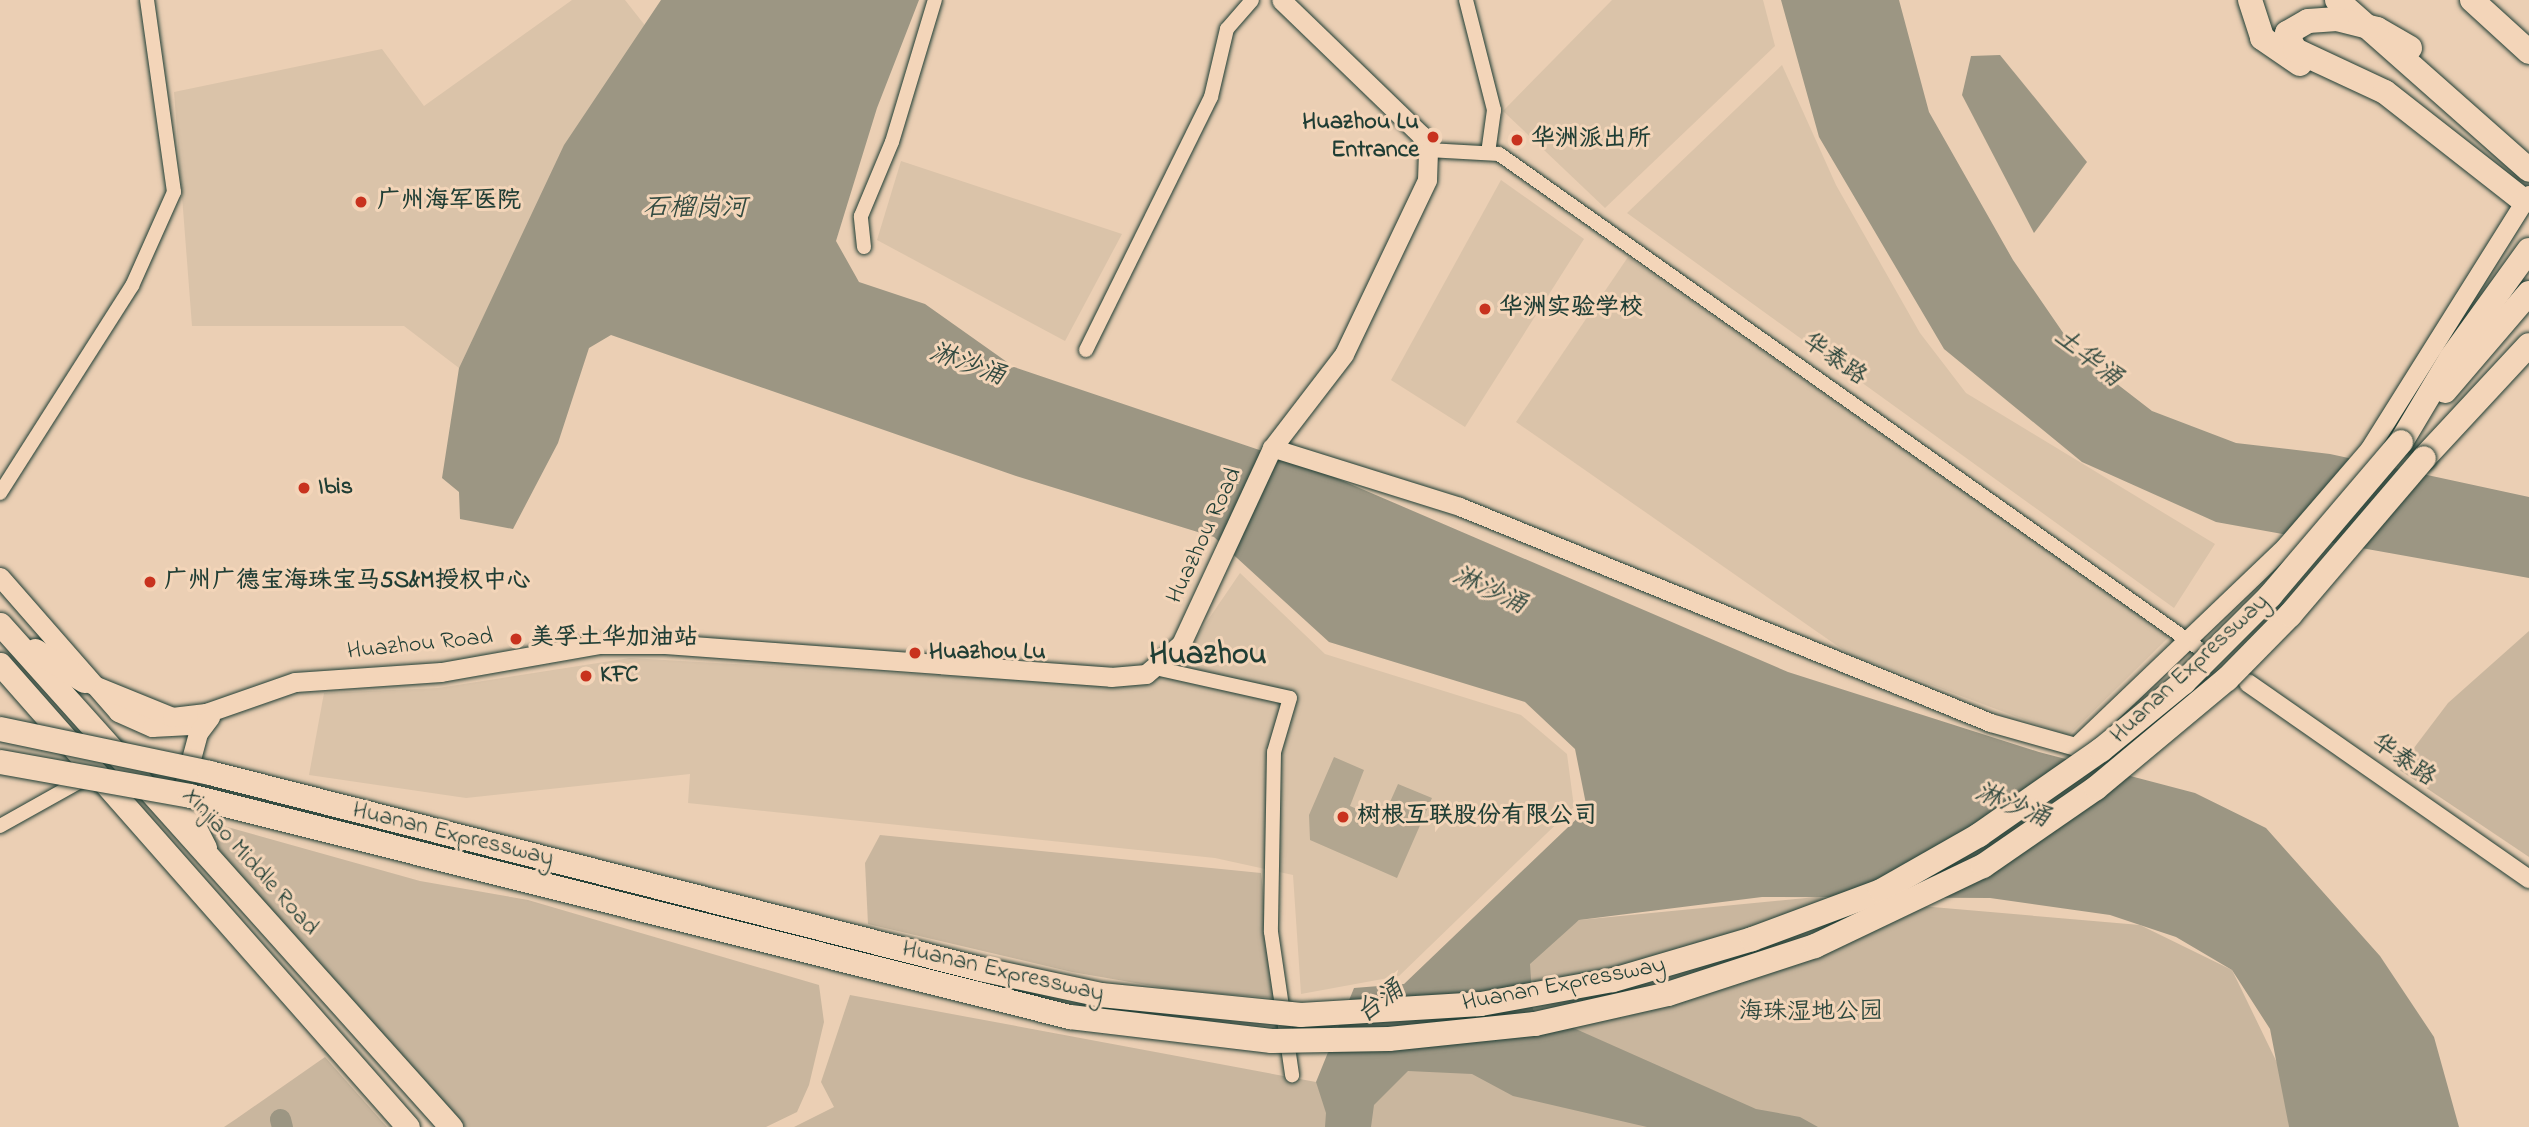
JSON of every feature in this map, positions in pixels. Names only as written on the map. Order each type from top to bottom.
[{"type":"highway","points":[[2250,0],[2258,30],[2275,51],[2392,107],[2524,202]]},
{"type":"highway","points":[[2337,0],[2363,24],[2529,147]]},
{"type":"highway","points":[[2346,0],[2529,170]]},
{"type":"highway","points":[[2472,0],[2529,52]]},
{"type":"highway","points":[[2495,0],[2529,34]]},
{"type":"highway","points":[[2294,25],[2337,19],[2363,24]]},
{"type":"highway","points":[[2294,25],[2287,40],[2295,50],[2385,92],[2524,202]]},
{"type":"highway","points":[[2294,25],[2331,30],[2406,54]]},
{"type":"highway","points":[[2401,443],[2493,298],[2529,250]]},
{"type":"highway","name":"Huanan Expressway","points":[[0,729],[197,769],[980,969],[1101,995],[1301,1015],[1481,1004],[1613,980],[1705,955],[1881,891],[1979,835],[2101,750],[2191,675],[2270,596],[2529,293]]},
{"type":"highway","name":"Huanan Expressway","points":[[0,762],[190,796],[1070,1017],[1272,1041],[1389,1039],[1522,1026],[1668,995],[1815,946],[1983,866],[2096,788],[2227,679],[2290,615],[2424,458],[2529,345]]},
{"type":"highway","points":[[3,625],[93,687]]},
{"type":"highway","name":"Xinjiao Middle Road","points":[[3,625],[451,1127]]},
{"type":"highway","points":[[0,664],[408,1127]]},
{"type":"main road","points":[[1281,0],[1421,135],[1429,150]]},
{"type":"main road","name":"Huazhou Road","points":[[93,687],[172,717],[228,705],[295,682],[441,672],[599,644],[691,646],[1111,677],[1155,668],[1181,643],[1222,564],[1272,448],[1344,354],[1424,190],[1429,150]]},
{"type":"main road","points":[[0,577],[93,687]]},
{"type":"main road","points":[[0,673],[34,702]]},
{"type":"main road","points":[[226,874],[202,840],[184,785],[198,733],[228,705]]},
{"type":"street","points":[[0,494],[132,286],[174,192],[147,0]]},
{"type":"street","points":[[864,247],[861,216],[892,142],[935,0]]},
{"type":"street","points":[[1086,350],[1211,97],[1227,29],[1252,0]]},
{"type":"street","points":[[1466,0],[1494,110],[1488,153]]},
{"type":"street","name":"华泰路","points":[[1429,150],[1488,153],[1553,192],[2192,643]]},
{"type":"street","points":[[1272,448],[1460,507],[1991,723],[2070,748],[2192,643],[2286,546],[2369,450],[2524,202]]},
{"type":"street","points":[[1155,668],[1290,698],[1274,752],[1271,932],[1292,1075]]},
{"type":"street","name":"华泰路","points":[[2248,683],[2529,879]]},
{"type":"street","points":[[0,826],[95,773]]},
{"type":"shaded area","name":"广州海军医院","points":[[572,0],[625,0],[647,28],[563,151],[459,368],[404,326],[192,326],[174,92],[382,49],[424,106]]},
{"type":"shaded area","points":[[1612,0],[1763,0],[1775,46],[1605,208],[1503,111]]},
{"type":"shaded area","points":[[1782,65],[1836,185],[1920,333],[1966,393],[2215,544],[2174,608],[1627,213]]},
{"type":"shaded area","points":[[901,161],[1122,234],[1065,341],[877,240]]},
{"type":"shaded area","name":"华洲实验学校","points":[[1501,180],[1584,239],[1465,427],[1391,380]]},
{"type":"shaded area","points":[[1628,257],[2170,636],[2068,736],[1849,654],[1516,422]]},
{"type":"shaded area","points":[[1240,573],[1325,654],[1521,715],[1567,754],[1574,807],[1399,976],[1301,994],[1293,875],[1215,858],[688,803],[690,774],[466,798],[309,775],[324,693],[438,688],[630,658],[1118,686],[1152,681],[1180,661]]},
{"type":"green space","points":[[2529,631],[2529,857],[2398,769],[2448,703]]},
{"type":"green space","points":[[224,826],[420,881],[528,900],[819,985],[824,1022],[809,1085],[797,1112],[766,1127],[465,1127],[224,857],[210,836],[212,828]]},
{"type":"green space","points":[[880,835],[1261,873],[1275,998],[1182,991],[1072,972],[868,924],[865,863]]},
{"type":"green space","name":"海珠湿地公园","points":[[1816,897],[2140,925],[2232,970],[2282,1073],[2289,1127],[794,1127],[834,1107],[821,1082],[850,995],[1316,1082],[1380,1077],[1579,920]]},
{"type":"green space","points":[[325,1057],[387,1127],[224,1127],[236,1119]]},
{"type":"water","name":"石榴岗河","points":[[661,0],[919,0],[877,108],[836,241],[859,282],[925,304],[1014,367],[1313,468],[1788,672],[2039,752],[2195,793],[2266,828],[2380,956],[2434,1037],[2459,1127],[2289,1127],[2270,1029],[2232,970],[2176,937],[2110,915],[1990,898],[1762,897],[1579,920],[1530,964],[1533,1010],[1756,1109],[1800,1117],[1818,1127],[1647,1127],[1513,1096],[1472,1074],[1408,1071],[1374,1105],[1371,1127],[1325,1127],[1326,1113],[1316,1082],[1354,988],[1404,984],[1587,809],[1575,749],[1525,702],[1329,642],[1214,537],[1016,476],[611,335],[589,348],[558,443],[513,529],[460,519],[459,492],[442,478],[459,368],[564,145]]},
{"type":"water","points":[[1781,0],[1899,0],[1929,112],[2013,260],[2077,353],[2152,411],[2236,443],[2330,454],[2529,497],[2529,578],[2216,522],[2082,462],[1944,349],[1819,137]]},
{"type":"water","points":[[2000,55],[2087,162],[2034,233],[1962,95],[1971,56]]},
{"type":"building","name":"树根互联股份有限公司","points":[[1334,757],[1364,770],[1350,806],[1382,820],[1398,784],[1432,798],[1397,878],[1310,840],[1309,815]]},
{"type":"waterway","points":[[280,1119],[282,1127]]},
{"type":"place","name":"Huazhou Lu Entrance","points":[[1433,137]]},
{"type":"place","name":"华洲派出所","points":[[1517,140]]},
{"type":"place","name":"广州海军医院","points":[[361,202]]},
{"type":"place","name":"华洲实验学校","points":[[1485,309]]},
{"type":"place","name":"Ibis","points":[[304,488]]},
{"type":"place","name":"广州广德宝海珠宝马5S&M授权中心","points":[[150,582]]},
{"type":"place","name":"美孚土华加油站","points":[[516,639]]},
{"type":"place","name":"Huazhou Lu","points":[[915,653]]},
{"type":"place","name":"KFC","points":[[586,676]]},
{"type":"place","name":"树根互联股份有限公司","points":[[1343,817]]},
{"type":"district","name":"Huazhou","points":[[1208,656]]},
{"type":"water label","name":"土华涌","points":[[2087,359]]},
{"type":"water label","name":"淋沙涌","points":[[967,366]]},
{"type":"water label","name":"淋沙涌","points":[[1489,592]]},
{"type":"water label","name":"淋沙涌","points":[[2012,807]]},
{"type":"water label","name":"台涌","points":[[1381,1003]]}]
